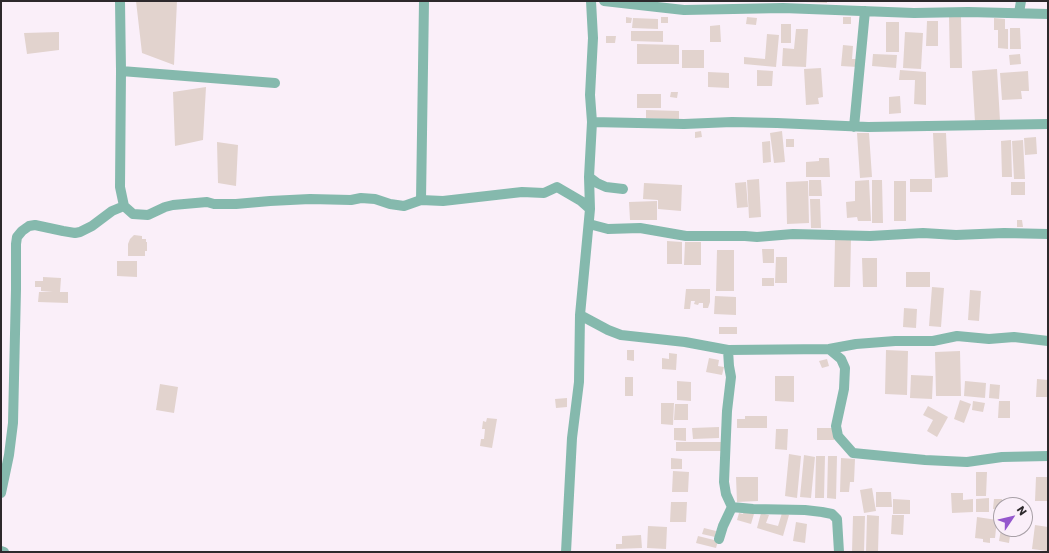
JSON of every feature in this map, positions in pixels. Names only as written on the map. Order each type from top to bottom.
[{"type":"street","points":[[120,1],[120,187],[124,206],[133,214],[148,215],[172,205],[206,202],[214,204],[236,204],[310,199],[351,200],[375,198],[404,206],[420,200],[443,201],[522,192],[544,193],[557,187],[581,201],[590,209]]},
{"type":"street","points":[[420,200],[424,1]]},
{"type":"street","points":[[566,552],[572,438],[579,382],[580,315],[590,209],[589,177],[592,122],[590,95],[592,38],[591,1]]},
{"type":"street","points":[[604,1],[684,10],[783,4],[865,11],[1048,14]]},
{"type":"street","points":[[1019,13],[1021,1]]},
{"type":"street","points":[[854,127],[865,11]]},
{"type":"street","points":[[121,71],[276,83]]},
{"type":"street","points":[[592,122],[684,124],[769,122],[854,127],[1048,124]]},
{"type":"street","points":[[589,177],[606,187],[623,189]]},
{"type":"street","points":[[1,493],[9,455],[13,423],[17,237],[22,231],[35,224],[75,233],[92,226],[112,211],[124,206]]},
{"type":"street","points":[[588,224],[608,229],[640,228],[686,236],[757,237],[793,234],[870,236],[1004,233],[1048,234]]},
{"type":"street","points":[[580,315],[608,330],[621,335],[685,342],[728,350],[829,349],[856,344],[895,340],[933,341],[958,336],[989,339],[1014,337],[1048,341]]},
{"type":"street","points":[[829,349],[841,359],[846,368],[844,390],[836,426],[838,436],[853,453],[925,460],[968,462],[1002,457],[1048,456]]},
{"type":"street","points":[[728,350],[731,377],[727,411],[724,482],[726,494],[732,507]]},
{"type":"street","points":[[719,539],[732,507]]},
{"type":"street","points":[[732,507],[805,510],[832,514],[837,519],[839,552]]},
{"type":"building","points":[[136,1],[177,1],[174,65],[142,53]]},
{"type":"building","points":[[827,1],[827,3],[805,2]]},
{"type":"building","points":[[626,17],[632,18],[631,23],[626,23]]},
{"type":"building","points":[[661,17],[668,17],[668,23],[661,23]]},
{"type":"building","points":[[747,17],[757,18],[756,25],[746,24]]},
{"type":"building","points":[[843,17],[851,17],[851,24],[843,24]]},
{"type":"building","points":[[949,17],[961,17],[962,68],[950,68]]},
{"type":"building","points":[[633,18],[658,19],[658,29],[632,28]]},
{"type":"building","points":[[994,18],[1005,19],[1005,29],[1008,29],[1008,49],[998,48],[998,30],[994,30]]},
{"type":"building","points":[[927,21],[938,21],[938,46],[926,46]]},
{"type":"building","points":[[886,22],[899,22],[899,52],[886,52]]},
{"type":"building","points":[[781,24],[791,24],[791,43],[781,43]]},
{"type":"building","points":[[720,25],[721,42],[710,42],[710,26]]},
{"type":"building","points":[[1010,28],[1020,28],[1021,49],[1010,49]]},
{"type":"building","points":[[796,29],[808,29],[806,67],[782,66],[783,48],[794,49]]},
{"type":"building","points":[[631,31],[663,31],[663,42],[631,41]]},
{"type":"building","points":[[59,32],[59,50],[27,54],[24,33]]},
{"type":"building","points":[[905,32],[923,33],[921,69],[903,68]]},
{"type":"building","points":[[767,34],[779,35],[776,67],[744,64],[744,57],[765,59]]},
{"type":"building","points":[[606,36],[616,36],[615,43],[606,43]]},
{"type":"building","points":[[637,44],[679,45],[679,64],[637,64]]},
{"type":"building","points":[[843,45],[853,46],[852,59],[858,59],[857,67],[841,66]]},
{"type":"building","points":[[682,50],[704,50],[704,68],[682,68]]},
{"type":"building","points":[[873,54],[897,55],[896,68],[872,66]]},
{"type":"building","points":[[1020,54],[1021,64],[1010,65],[1009,55]]},
{"type":"building","points":[[821,68],[823,97],[818,98],[819,104],[806,105],[804,69]]},
{"type":"building","points":[[997,69],[1000,121],[975,122],[972,71]]},
{"type":"building","points":[[757,70],[773,71],[772,86],[757,86]]},
{"type":"building","points":[[900,70],[926,72],[926,105],[914,104],[915,80],[899,80]]},
{"type":"building","points":[[1028,71],[1029,91],[1021,91],[1022,99],[1002,100],[1000,73]]},
{"type":"building","points":[[708,72],[729,73],[729,88],[708,87]]},
{"type":"building","points":[[206,87],[203,140],[175,146],[173,92]]},
{"type":"building","points":[[671,92],[678,92],[677,98],[670,97]]},
{"type":"building","points":[[637,94],[661,94],[661,108],[637,108]]},
{"type":"building","points":[[900,96],[901,113],[889,114],[889,97]]},
{"type":"building","points":[[646,110],[679,111],[679,120],[646,118]]},
{"type":"building","points":[[701,131],[702,137],[695,138],[695,132]]},
{"type":"building","points":[[782,131],[785,162],[774,163],[770,133]]},
{"type":"building","points":[[857,133],[869,133],[872,177],[860,178]]},
{"type":"building","points":[[933,133],[946,133],[948,177],[935,178]]},
{"type":"building","points":[[1036,137],[1037,154],[1025,155],[1024,138]]},
{"type":"building","points":[[786,139],[794,139],[794,147],[786,147]]},
{"type":"building","points":[[1011,140],[1012,177],[1002,177],[1001,141]]},
{"type":"building","points":[[1023,140],[1025,179],[1014,179],[1012,141]]},
{"type":"building","points":[[770,141],[771,162],[763,163],[762,142]]},
{"type":"building","points":[[217,142],[238,145],[236,186],[218,183]]},
{"type":"building","points":[[819,158],[829,158],[830,177],[806,177],[806,162],[819,161]]},
{"type":"building","points":[[759,179],[761,217],[749,218],[747,180]]},
{"type":"building","points":[[910,179],[932,179],[932,192],[910,192]]},
{"type":"building","points":[[809,180],[821,180],[822,196],[809,196]]},
{"type":"building","points":[[869,180],[871,221],[858,221],[857,217],[847,218],[846,202],[855,201],[855,181]]},
{"type":"building","points":[[872,180],[882,180],[883,223],[872,223]]},
{"type":"building","points":[[808,181],[809,223],[787,224],[786,182]]},
{"type":"building","points":[[894,181],[906,181],[906,221],[894,221]]},
{"type":"building","points":[[746,182],[748,207],[737,208],[735,183]]},
{"type":"building","points":[[1011,182],[1025,182],[1025,195],[1011,195]]},
{"type":"building","points":[[644,183],[682,185],[681,211],[658,209],[658,200],[643,199]]},
{"type":"building","points":[[810,199],[820,199],[821,228],[811,228]]},
{"type":"building","points":[[657,201],[657,220],[630,220],[629,202]]},
{"type":"building","points":[[1017,220],[1022,220],[1023,227],[1017,227]]},
{"type":"building","points":[[134,235],[142,236],[142,239],[146,239],[147,251],[145,251],[145,256],[128,256],[128,244]]},
{"type":"building","points":[[835,240],[851,240],[850,287],[834,287]]},
{"type":"building","points":[[667,241],[682,242],[682,264],[667,264]]},
{"type":"building","points":[[685,242],[701,242],[701,265],[684,265]]},
{"type":"building","points":[[762,249],[774,249],[774,263],[763,263]]},
{"type":"building","points":[[717,250],[734,250],[734,291],[716,291]]},
{"type":"building","points":[[776,257],[787,257],[787,283],[775,283]]},
{"type":"building","points":[[862,258],[877,258],[877,287],[863,287]]},
{"type":"building","points":[[117,261],[137,261],[137,277],[117,276]]},
{"type":"building","points":[[906,272],[930,272],[930,287],[906,287]]},
{"type":"building","points":[[43,277],[61,278],[60,292],[68,292],[68,303],[38,302],[39,292],[53,292],[41,291],[41,287],[35,287],[35,281],[43,281]]},
{"type":"building","points":[[762,278],[774,278],[774,286],[762,286]]},
{"type":"building","points":[[932,287],[944,288],[941,327],[929,326]]},
{"type":"building","points":[[686,289],[710,289],[710,302],[708,308],[703,308],[703,303],[699,303],[698,305],[694,304],[695,301],[691,301],[690,309],[684,309]]},
{"type":"building","points":[[970,290],[981,291],[979,321],[968,320]]},
{"type":"building","points":[[715,296],[736,297],[736,315],[714,314]]},
{"type":"building","points":[[904,308],[917,309],[916,328],[903,327]]},
{"type":"building","points":[[719,327],[737,327],[737,334],[719,334]]},
{"type":"building","points":[[627,350],[634,350],[634,361],[627,360]]},
{"type":"building","points":[[886,350],[908,351],[907,395],[885,394]]},
{"type":"building","points":[[960,351],[961,396],[936,396],[935,352]]},
{"type":"building","points":[[669,353],[677,354],[676,370],[662,369],[662,358],[669,359]]},
{"type":"building","points":[[709,358],[719,360],[718,366],[724,367],[722,375],[706,372]]},
{"type":"building","points":[[827,359],[829,366],[822,368],[819,361]]},
{"type":"building","points":[[911,375],[933,376],[932,399],[910,398]]},
{"type":"building","points":[[775,376],[794,376],[794,402],[775,401]]},
{"type":"building","points":[[625,377],[633,377],[633,396],[625,396]]},
{"type":"building","points":[[1037,379],[1048,380],[1048,397],[1036,397]]},
{"type":"building","points":[[677,381],[691,382],[691,401],[677,400]]},
{"type":"building","points":[[965,381],[986,383],[985,398],[964,396]]},
{"type":"building","points":[[160,384],[178,387],[174,413],[156,410]]},
{"type":"building","points":[[990,384],[1000,385],[999,399],[989,398]]},
{"type":"building","points":[[567,398],[567,407],[556,408],[555,399]]},
{"type":"building","points":[[960,400],[971,404],[964,423],[954,419]]},
{"type":"building","points":[[973,401],[985,403],[983,412],[972,410]]},
{"type":"building","points":[[999,401],[1010,401],[1010,418],[998,418]]},
{"type":"building","points":[[661,403],[674,403],[673,425],[661,424]]},
{"type":"building","points":[[675,404],[688,404],[688,420],[674,420]]},
{"type":"building","points":[[928,406],[948,417],[937,437],[927,431],[933,420],[923,415]]},
{"type":"building","points":[[745,416],[767,416],[767,428],[737,428],[737,419],[745,419]]},
{"type":"building","points":[[487,418],[497,419],[492,448],[480,446],[481,439],[484,439],[485,429],[482,429],[483,421],[486,422]]},
{"type":"building","points":[[719,427],[719,438],[693,439],[692,428]]},
{"type":"building","points":[[674,428],[686,428],[686,441],[674,440]]},
{"type":"building","points":[[817,428],[834,428],[834,440],[817,440]]},
{"type":"building","points":[[776,429],[788,429],[787,450],[775,449]]},
{"type":"building","points":[[676,442],[721,442],[721,451],[676,451]]},
{"type":"building","points":[[789,454],[801,456],[797,498],[785,496]]},
{"type":"building","points":[[804,455],[815,457],[811,498],[800,497]]},
{"type":"building","points":[[816,456],[825,456],[824,498],[815,498]]},
{"type":"building","points":[[828,456],[837,456],[836,499],[827,498]]},
{"type":"building","points":[[671,458],[682,459],[682,469],[671,469]]},
{"type":"building","points":[[841,458],[855,459],[854,482],[850,482],[849,492],[840,492]]},
{"type":"building","points":[[673,471],[689,472],[688,492],[672,492]]},
{"type":"building","points":[[976,472],[987,472],[986,496],[976,496]]},
{"type":"building","points":[[736,477],[758,477],[758,501],[737,502]]},
{"type":"building","points":[[1036,477],[1048,477],[1048,501],[1035,501]]},
{"type":"building","points":[[872,488],[876,511],[864,513],[860,490]]},
{"type":"building","points":[[876,492],[891,492],[892,507],[876,507]]},
{"type":"building","points":[[951,493],[963,493],[963,500],[973,499],[973,512],[952,513]]},
{"type":"building","points":[[989,498],[989,512],[976,512],[976,499]]},
{"type":"building","points":[[893,499],[910,500],[910,514],[893,514]]},
{"type":"building","points":[[671,502],[687,502],[686,522],[670,522]]},
{"type":"building","points":[[744,511],[754,514],[751,524],[737,520],[739,513],[743,514]]},
{"type":"building","points":[[761,513],[769,515],[766,523],[778,526],[782,513],[789,515],[783,536],[757,528]]},
{"type":"building","points":[[867,515],[879,516],[878,552],[866,552]]},
{"type":"building","points":[[892,515],[904,515],[903,535],[891,534]]},
{"type":"building","points":[[853,516],[865,516],[864,552],[852,552]]},
{"type":"building","points":[[977,517],[993,519],[993,537],[995,538],[990,538],[990,543],[983,542],[983,539],[975,538]]},
{"type":"building","points":[[796,522],[807,524],[805,543],[793,541]]},
{"type":"building","points":[[1035,525],[1048,527],[1047,551],[1032,549]]},
{"type":"building","points":[[648,526],[667,527],[666,549],[647,548]]},
{"type":"building","points":[[704,528],[716,531],[715,537],[702,534]]},
{"type":"building","points":[[641,535],[642,548],[616,549],[616,544],[622,544],[622,536]]},
{"type":"building","points":[[698,536],[718,541],[716,548],[696,543]]},
{"type":"building","points":[[1000,537],[1010,537],[1009,543],[999,541]]}]
